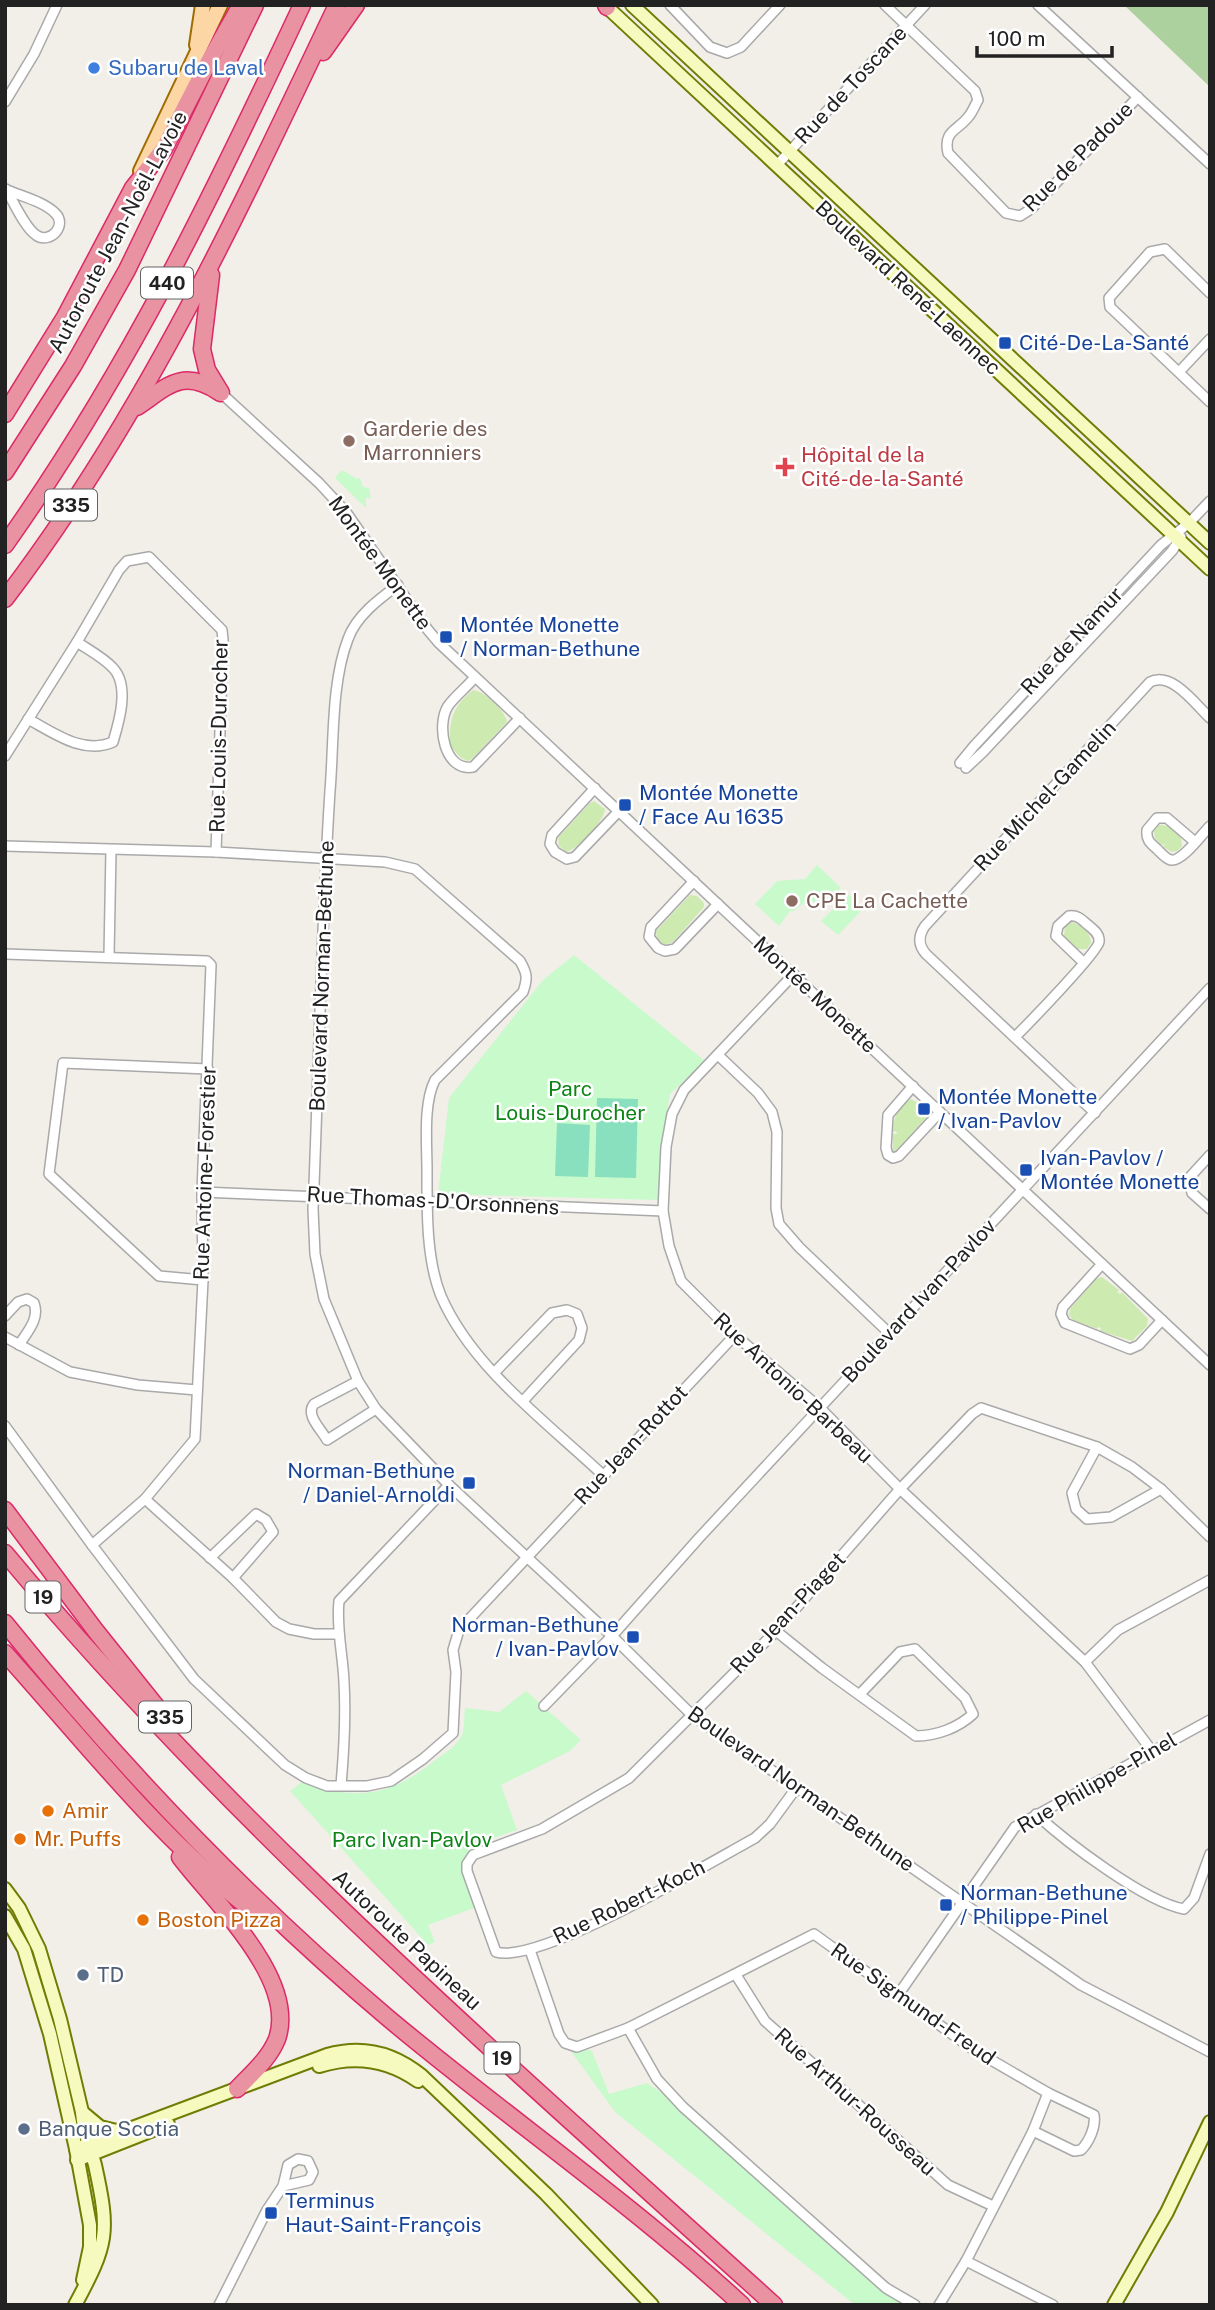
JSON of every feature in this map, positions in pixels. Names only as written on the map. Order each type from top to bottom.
[{"type":"highway","points":[[5,414],[65,317],[133,188],[164,149],[241,5]]},
{"type":"highway","name":"Autoroute Jean-Noël-Lavoie","points":[[5,472],[73,366],[127,270],[256,5]]},
{"type":"highway","name":"440","points":[[5,545],[86,423],[150,314],[217,184],[302,5]]},
{"type":"highway","name":"335","points":[[6,598],[69,509],[130,412],[211,268],[337,5]]},
{"type":"highway","points":[[300,83],[356,5]]},
{"type":"highway","points":[[211,268],[202,349],[208,370],[221,393]]},
{"type":"highway","points":[[130,412],[180,380],[196,380],[221,393]]},
{"type":"highway","name":"335","points":[[5,1510],[109,1648],[236,1804]]},
{"type":"highway","name":"Autoroute Papineau","points":[[5,1553],[90,1651],[236,1804],[374,1940],[774,2305]]},
{"type":"highway","name":"19","points":[[5,1623],[70,1702],[158,1801],[248,1892],[336,1973],[446,2065],[661,2233],[743,2305]]},
{"type":"highway","points":[[5,1653],[148,1812],[226,1891],[336,1973]]},
{"type":"highway","points":[[148,1812],[200,1884],[259,1956],[275,1987],[280,2010],[276,2040],[267,2058],[237,2089]]},
{"type":"main road","points":[[195,59],[202,5]]},
{"type":"main road","points":[[133,188],[220,5]]},
{"type":"street","points":[[5,102],[34,54],[57,5]]},
{"type":"street","name":"Boulevard René-Laennec","points":[[632,5],[1210,543]]},
{"type":"street","points":[[670,5],[710,47],[727,53],[741,47],[780,5]]},
{"type":"street","name":"Rue de Padoue","points":[[885,5],[975,91],[978,100],[968,117],[950,133],[945,142],[947,153],[1006,213],[1020,216],[1031,209],[1138,97]]},
{"type":"street","name":"Rue de Toscane","points":[[776,165],[925,5]]},
{"type":"street","points":[[1038,5],[1210,164]]},
{"type":"street","name":"Boulevard René-Laennec","points":[[606,6],[1210,569]]},
{"type":"street","points":[[6,189],[53,211],[60,223],[57,231],[44,238],[35,234],[6,189]]},
{"type":"street","points":[[1210,293],[1165,249],[1150,252],[1109,298],[1110,307],[1210,402]]},
{"type":"street","points":[[1179,372],[1210,339]]},
{"type":"street","name":"Montée Monette","points":[[221,393],[335,499],[358,527],[431,634],[1210,1365]]},
{"type":"street","name":"Rue de Namur","points":[[963,765],[974,746],[1163,542],[1176,538],[1210,500]]},
{"type":"street","name":"Rue Louis-Durocher","points":[[5,756],[119,570],[127,561],[137,557],[149,557],[222,630],[216,852]]},
{"type":"street","name":"Boulevard Norman-Bethune","points":[[398,585],[362,617],[348,638],[338,683],[326,858],[313,1196],[315,1254],[324,1299],[358,1381],[376,1409],[449,1485],[528,1556],[692,1715],[1081,1985],[1210,2052]]},
{"type":"street","points":[[28,719],[73,744],[100,748],[113,742],[121,712],[121,685],[115,669],[77,642]]},
{"type":"street","points":[[475,677],[446,711],[444,747],[449,756],[464,767],[473,767],[520,718]]},
{"type":"street","name":"Rue Michel-Gamelin","points":[[1095,1113],[924,952],[920,940],[923,928],[1150,682],[1159,679],[1171,682],[1210,718]]},
{"type":"street","points":[[595,788],[551,835],[550,844],[555,852],[567,859],[576,857],[619,811]]},
{"type":"street","points":[[1195,842],[1165,817],[1155,820],[1146,832],[1149,841],[1172,860],[1180,858],[1195,842],[1210,826]]},
{"type":"street","name":"Rue Louis-Durocher","points":[[5,846],[216,852],[385,862],[415,869],[520,961],[528,979],[523,992],[435,1080],[430,1089],[427,1203],[430,1250],[440,1294],[465,1340],[494,1373],[604,1476]]},
{"type":"street","points":[[109,956],[111,850]]},
{"type":"street","points":[[694,881],[651,927],[649,937],[658,948],[667,951],[675,949],[718,904]]},
{"type":"street","points":[[1015,1037],[1084,963],[1098,946],[1099,937],[1079,917],[1069,916],[1058,926],[1056,936],[1084,963]]},
{"type":"street","name":"Rue Antoine-Forestier","points":[[5,954],[206,961],[211,965],[195,1439],[145,1499],[92,1545]]},
{"type":"street","name":"Rue Antonio-Barbeau","points":[[794,974],[684,1090],[672,1114],[666,1147],[663,1211],[669,1247],[681,1281],[735,1335],[820,1408],[900,1489],[1085,1662],[1152,1751]]},
{"type":"street","name":"Boulevard Ivan-Pavlov","points":[[544,1706],[612,1636],[1210,988]]},
{"type":"street","points":[[718,1055],[758,1093],[772,1112],[777,1132],[776,1208],[779,1224],[799,1247],[889,1333]]},
{"type":"street","points":[[202,1280],[159,1276],[49,1174],[64,1063],[208,1069]]},
{"type":"street","points":[[913,1086],[888,1115],[888,1155],[893,1158],[899,1156],[940,1112]]},
{"type":"street","points":[[1210,1155],[1189,1178],[1192,1193],[1210,1209]]},
{"type":"street","name":"Rue Thomas-D'Orsonnens","points":[[202,1192],[663,1211]]},
{"type":"street","points":[[1102,1264],[1063,1307],[1061,1314],[1065,1323],[1130,1349],[1139,1345],[1162,1320]]},
{"type":"street","points":[[5,1316],[18,1301],[27,1299],[34,1303],[36,1318],[19,1345]]},
{"type":"street","points":[[494,1373],[552,1313],[568,1310],[577,1314],[582,1328],[579,1340],[523,1401]]},
{"type":"street","name":"Rue Jean-Rottot","points":[[528,1556],[735,1335]]},
{"type":"street","points":[[5,1337],[70,1372],[138,1385],[197,1390]]},
{"type":"street","points":[[358,1381],[314,1404],[310,1408],[310,1415],[327,1440],[376,1409]]},
{"type":"street","name":"Rue Jean-Piaget","points":[[473,1854],[542,1829],[606,1794],[629,1778],[776,1631],[900,1489],[972,1414],[981,1409],[1097,1447],[1132,1466],[1161,1489],[1210,1537]]},
{"type":"street","points":[[5,1426],[194,1679],[285,1765],[306,1778],[327,1786],[367,1786],[391,1780],[423,1759],[453,1733],[456,1672],[453,1650],[459,1630],[528,1556]]},
{"type":"street","points":[[1097,1447],[1072,1493],[1076,1509],[1087,1520],[1111,1517],[1161,1489]]},
{"type":"street","points":[[341,1785],[346,1714],[342,1650],[338,1634],[339,1601],[449,1485]]},
{"type":"street","points":[[145,1499],[233,1578],[276,1622],[289,1629],[314,1634],[338,1634]]},
{"type":"street","points":[[210,1558],[256,1514],[266,1520],[273,1532],[233,1578]]},
{"type":"street","points":[[1085,1662],[1118,1630],[1210,1580]]},
{"type":"street","points":[[776,1631],[859,1694],[916,1736],[931,1736],[965,1721],[973,1714],[965,1698],[915,1649],[900,1652],[859,1694]]},
{"type":"street","name":"Rue Philippe-Pinel","points":[[898,1995],[1015,1827],[1210,1720]]},
{"type":"street","name":"Rue Robert-Koch","points":[[473,1854],[467,1864],[467,1871],[496,1952],[504,1954],[530,1950],[595,1924],[755,1838],[770,1824],[797,1787]]},
{"type":"street","points":[[1036,1815],[1110,1871],[1172,1907],[1184,1909],[1194,1898],[1210,1854]]},
{"type":"street","points":[[5,1889],[19,1909],[38,1949],[62,2027],[82,2112],[83,2152]]},
{"type":"street","points":[[5,1916],[24,1949],[105,2219],[96,2267],[76,2304]]},
{"type":"street","name":"Rue Sigmund-Freud","points":[[530,1950],[559,2034],[565,2043],[578,2047],[628,2028],[814,1934],[974,2050],[1048,2093],[1094,2115],[1095,2121],[1087,2143],[1081,2150],[1074,2151],[1033,2131]]},
{"type":"street","name":"Rue Arthur-Rousseau","points":[[736,1975],[765,2021],[948,2185],[993,2206]]},
{"type":"street","points":[[628,2028],[657,2080],[683,2107],[886,2288],[915,2305]]},
{"type":"street","points":[[83,2152],[122,2133],[332,2053],[371,2051],[394,2057],[414,2068],[545,2194],[652,2305]]},
{"type":"street","points":[[83,2152],[320,2066],[346,2060],[371,2061],[397,2069],[416,2080],[467,2120]]},
{"type":"street","points":[[939,2305],[966,2260],[1033,2131],[1048,2093]]},
{"type":"street","points":[[82,2112],[100,2127],[122,2133]]},
{"type":"street","points":[[1114,2305],[1167,2212],[1210,2122]]},
{"type":"street","points":[[219,2305],[282,2186]]},
{"type":"street","points":[[966,2260],[1054,2305]]},
{"type":"green space","points":[[1124,5],[1210,5],[1210,87]]},
{"type":"green space","points":[[342,470],[357,479],[360,478],[363,487],[369,488],[371,498],[366,498],[366,508],[335,478]]},
{"type":"green space","points":[[473,690],[493,702],[507,722],[468,761],[461,758],[450,746],[450,728],[456,709]]},
{"type":"green space","points":[[594,801],[605,809],[604,814],[583,841],[566,852],[559,846],[558,838]]},
{"type":"green space","points":[[1159,825],[1169,826],[1181,838],[1182,846],[1177,851],[1172,852],[1163,847],[1165,844],[1161,845],[1155,838],[1154,831]]},
{"type":"green space","points":[[817,865],[841,888],[821,909],[810,898],[794,911],[790,911],[779,926],[755,904],[777,881],[805,879]]},
{"type":"green space","points":[[848,894],[864,908],[838,935],[821,921]]},
{"type":"green space","points":[[690,895],[697,896],[704,903],[704,907],[673,942],[664,945],[657,939],[656,931]]},
{"type":"green space","points":[[1071,922],[1087,932],[1091,943],[1087,949],[1077,949],[1064,936],[1065,926]]},
{"type":"green space","name":"Parc Louis-Durocher","points":[[574,955],[705,1061],[670,1094],[662,1145],[660,1200],[438,1194],[449,1098],[543,980]]},
{"type":"green space","points":[[597,1098],[638,1099],[636,1178],[595,1177]]},
{"type":"green space","points":[[911,1099],[921,1105],[918,1108],[922,1111],[925,1109],[927,1117],[896,1151],[893,1151],[893,1134],[897,1134],[896,1131],[893,1132],[895,1117],[902,1105]]},
{"type":"green space","points":[[557,1123],[590,1125],[588,1177],[555,1176]]},
{"type":"green space","points":[[1102,1277],[1119,1290],[1117,1292],[1122,1292],[1148,1319],[1147,1326],[1132,1341],[1073,1320],[1069,1315],[1070,1309],[1096,1279]]},
{"type":"green space","name":"Parc Ivan-Pavlov","points":[[526,1691],[581,1740],[570,1751],[501,1785],[517,1830],[484,1842],[467,1854],[464,1874],[474,1908],[428,1925],[435,1942],[428,1945],[290,1791],[302,1782],[339,1792],[355,1793],[371,1792],[402,1782],[457,1743],[463,1732],[465,1708],[499,1712]]},
{"type":"green space","points":[[565,2043],[592,2051],[609,2094],[647,2083],[683,2107],[886,2288],[915,2305],[855,2305],[615,2112]]},
{"type":"place","name":"Subaru de Laval","points":[[94,68]]},
{"type":"place","name":"Cité-De-La-Santé","points":[[1005,343]]},
{"type":"place","name":"Garderie des Marronniers","points":[[349,441]]},
{"type":"place","name":"Hôpital de la Cité-de-la-Santé","points":[[785,467]]},
{"type":"place","name":"Montée Monette / Norman-Bethune","points":[[446,637]]},
{"type":"place","name":"Montée Monette / Face Au 1635","points":[[625,805]]},
{"type":"place","name":"CPE La Cachette","points":[[792,901]]},
{"type":"place","name":"Montée Monette / Ivan-Pavlov","points":[[924,1109]]},
{"type":"place","name":"Ivan-Pavlov / Montée Monette","points":[[1026,1170]]},
{"type":"place","name":"Norman-Bethune / Daniel-Arnoldi","points":[[469,1483]]},
{"type":"place","name":"Norman-Bethune / Ivan-Pavlov","points":[[633,1637]]},
{"type":"place","name":"Amir","points":[[48,1811]]},
{"type":"place","name":"Mr. Puffs","points":[[20,1839]]},
{"type":"place","name":"Norman-Bethune / Philippe-Pinel","points":[[946,1905]]},
{"type":"place","name":"Boston Pizza","points":[[143,1920]]},
{"type":"place","name":"TD","points":[[83,1975]]},
{"type":"place","name":"Banque Scotia","points":[[24,2129]]},
{"type":"place","name":"Terminus Haut-Saint-François","points":[[271,2213]]}]
